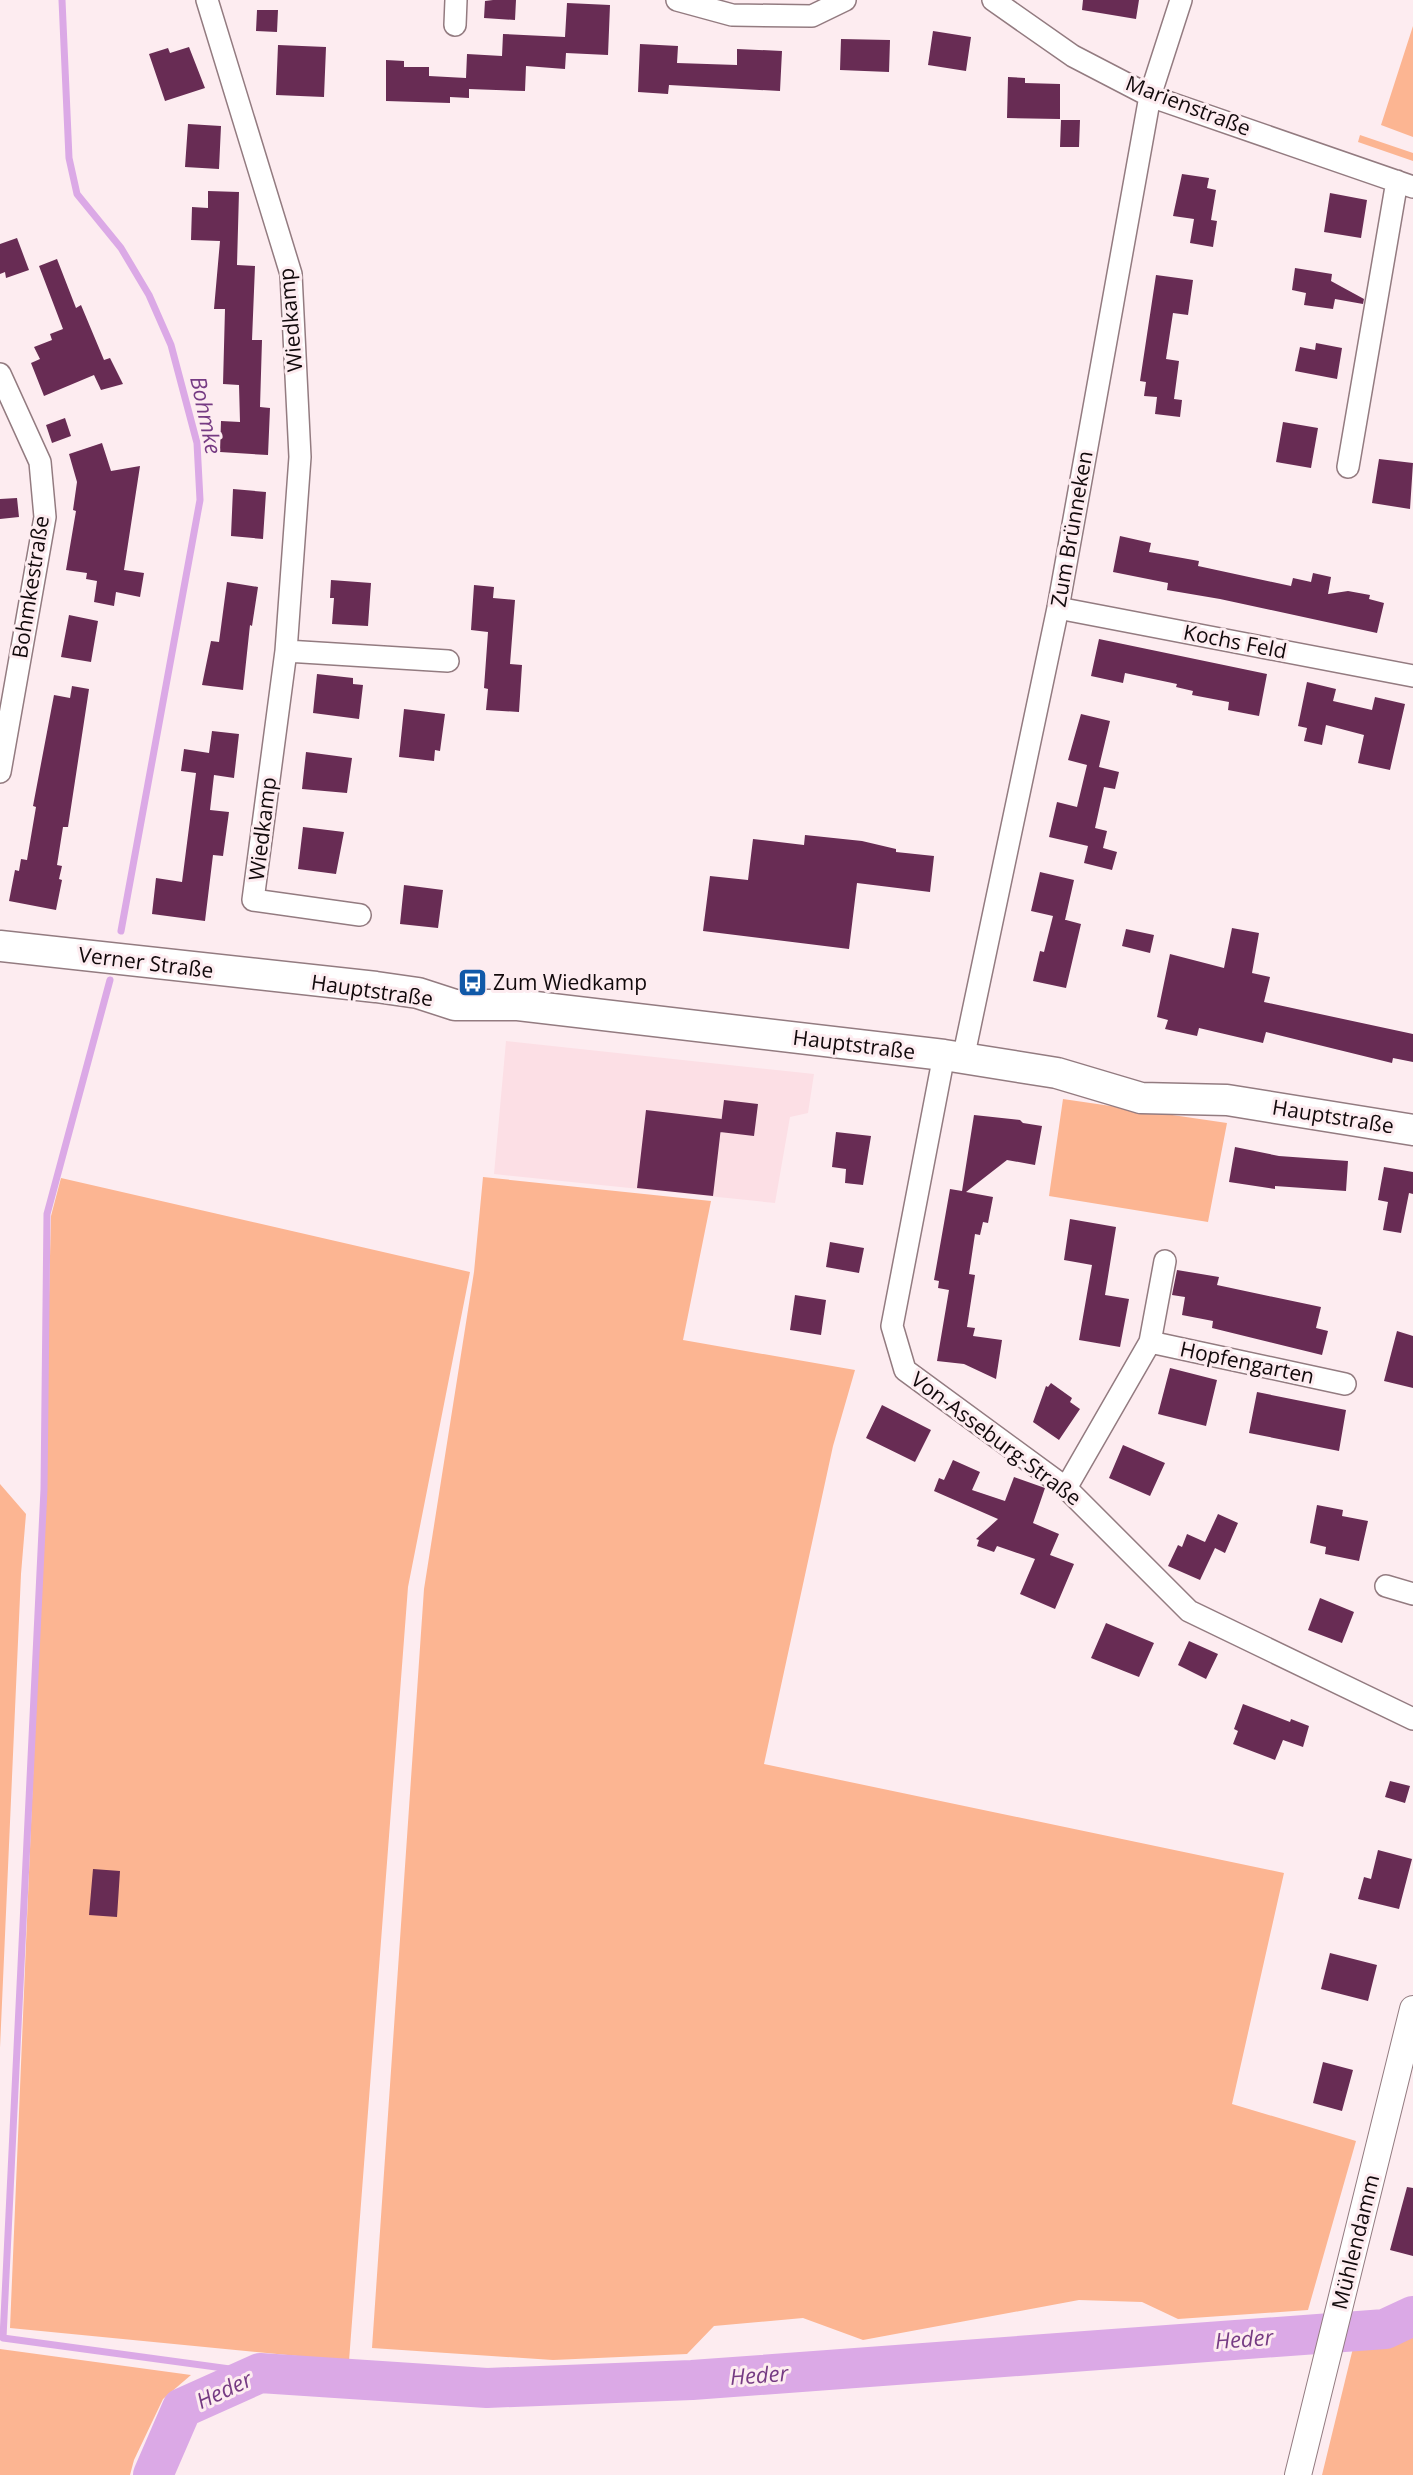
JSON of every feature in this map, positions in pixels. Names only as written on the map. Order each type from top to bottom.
[{"type":"main road","name":"Verner Straße","points":[[0,946],[293,980]]},
{"type":"main road","name":"Hauptstraße","points":[[293,980],[407,991],[455,1005],[518,1005],[953,1057],[1057,1073],[1141,1098],[1227,1100],[1413,1130]]},
{"type":"street","name":"Wiedkamp","points":[[207,0],[291,274],[300,457],[286,651],[253,900],[360,915]]},
{"type":"street","points":[[455,25],[456,0]]},
{"type":"street","points":[[677,0],[732,15],[812,16],[845,0]]},
{"type":"street","name":"Marienstraße","points":[[993,0],[1073,56],[1150,96],[1405,184],[1347,467]]},
{"type":"street","name":"Zum Brünneken","points":[[953,1057],[1058,608],[1150,96],[1181,0]]},
{"type":"street","name":"Bohmkestraße","points":[[0,374],[40,462],[45,517],[5,712],[0,772]]},
{"type":"street","name":"Kochs Feld","points":[[1058,608],[1413,676]]},
{"type":"street","points":[[286,651],[448,661]]},
{"type":"street","name":"Von-Asseburg-Straße","points":[[953,1057],[892,1326],[905,1370],[1066,1488],[1189,1611],[1413,1719]]},
{"type":"street","name":"Hopfengarten","points":[[1066,1488],[1150,1341],[1164,1261]]},
{"type":"street","name":"Hopfengarten","points":[[1150,1341],[1345,1384]]},
{"type":"street","points":[[1386,1586],[1413,1594]]},
{"type":"street","name":"Mühlendamm","points":[[1298,2475],[1333,2331],[1408,2054],[1413,2009]]},
{"type":"shaded area","points":[[1413,26],[1413,137],[1381,125]]},
{"type":"shaded area","points":[[1360,135],[1413,153],[1413,161],[1358,142]]},
{"type":"shaded area","points":[[506,1041],[814,1074],[808,1113],[790,1117],[775,1203],[494,1174]]},
{"type":"shaded area","points":[[1063,1099],[1227,1123],[1208,1222],[1049,1196]]},
{"type":"shaded area","points":[[483,1177],[711,1201],[683,1340],[855,1370],[833,1446],[764,1764],[1284,1873],[1232,2104],[1356,2141],[1308,2310],[1178,2319],[1142,2302],[1079,2300],[863,2340],[803,2318],[714,2326],[687,2354],[553,2360],[372,2348],[424,1589],[474,1272]]},
{"type":"shaded area","points":[[61,1178],[470,1272],[408,1587],[349,2361],[10,2328],[43,1537],[51,1216]]},
{"type":"shaded area","points":[[0,1484],[26,1514],[21,1574],[0,2048]]},
{"type":"shaded area","points":[[1413,2330],[1413,2475],[1322,2475],[1354,2344]]},
{"type":"shaded area","points":[[0,2349],[191,2375],[163,2399],[134,2460],[130,2475],[0,2475]]},
{"type":"building","points":[[516,0],[515,20],[484,18],[485,1]]},
{"type":"building","points":[[1083,0],[1139,0],[1136,19],[1082,10]]},
{"type":"building","points":[[567,3],[610,5],[608,55],[566,53],[565,69],[526,66],[525,91],[469,89],[469,98],[450,97],[450,103],[386,101],[386,60],[404,61],[404,67],[429,67],[429,76],[466,78],[467,54],[502,56],[503,34],[565,37]]},
{"type":"building","points":[[257,10],[278,10],[277,32],[256,31]]},
{"type":"building","points":[[933,31],[971,37],[966,71],[928,65]]},
{"type":"building","points":[[841,39],[890,40],[889,72],[840,70]]},
{"type":"building","points":[[640,44],[678,46],[677,63],[737,65],[737,49],[782,51],[780,91],[669,85],[668,94],[638,92]]},
{"type":"building","points":[[278,45],[326,47],[324,97],[276,95]]},
{"type":"building","points":[[189,47],[205,88],[165,101],[149,54],[168,48],[170,53]]},
{"type":"building","points":[[1008,77],[1025,78],[1025,83],[1060,84],[1060,119],[1007,118]]},
{"type":"building","points":[[1061,120],[1080,120],[1079,147],[1060,147]]},
{"type":"building","points":[[188,124],[221,126],[219,169],[185,167]]},
{"type":"building","points":[[1182,174],[1209,178],[1207,188],[1216,190],[1211,220],[1217,221],[1213,247],[1190,243],[1194,219],[1173,216]]},
{"type":"building","points":[[208,191],[239,192],[237,265],[255,266],[252,340],[262,340],[260,407],[270,408],[268,455],[220,452],[221,421],[240,422],[239,385],[223,384],[225,309],[214,309],[220,241],[191,240],[192,207],[208,208]]},
{"type":"building","points":[[1330,193],[1367,200],[1361,238],[1324,232]]},
{"type":"building","points":[[17,238],[29,270],[6,278],[5,272],[0,274],[0,244]]},
{"type":"building","points":[[57,259],[76,308],[81,305],[104,360],[110,358],[123,384],[101,390],[94,375],[44,396],[31,363],[40,359],[34,347],[52,340],[50,334],[63,329],[39,266]]},
{"type":"building","points":[[1295,268],[1332,274],[1331,281],[1364,299],[1363,304],[1335,299],[1333,309],[1304,305],[1306,293],[1292,290]]},
{"type":"building","points":[[1156,275],[1193,280],[1188,315],[1173,313],[1166,359],[1179,361],[1174,399],[1182,400],[1180,417],[1155,414],[1157,397],[1144,396],[1146,382],[1140,381]]},
{"type":"building","points":[[1316,343],[1342,348],[1337,379],[1295,371],[1300,347],[1315,350]]},
{"type":"building","points":[[65,418],[71,436],[52,443],[46,425]]},
{"type":"building","points":[[1283,422],[1318,428],[1311,468],[1276,462]]},
{"type":"building","points":[[102,443],[111,471],[140,466],[124,570],[144,573],[140,597],[116,592],[114,606],[94,602],[97,581],[86,579],[87,573],[66,570],[76,511],[73,510],[77,482],[69,454]]},
{"type":"building","points":[[1379,459],[1413,463],[1410,509],[1372,503]]},
{"type":"building","points":[[233,489],[266,492],[263,539],[231,536]]},
{"type":"building","points":[[17,498],[19,517],[0,519],[0,499]]},
{"type":"building","points":[[1120,536],[1151,543],[1149,552],[1199,561],[1198,566],[1291,586],[1293,578],[1311,582],[1313,573],[1331,577],[1328,594],[1348,591],[1370,595],[1369,599],[1384,603],[1377,633],[1220,599],[1167,590],[1168,583],[1113,572]]},
{"type":"building","points":[[331,580],[371,583],[368,626],[332,624],[334,598],[330,598]]},
{"type":"building","points":[[227,582],[258,587],[252,626],[250,625],[243,690],[202,685],[211,641],[219,642]]},
{"type":"building","points":[[474,585],[494,587],[493,598],[515,600],[510,664],[522,665],[519,712],[486,710],[488,689],[484,688],[488,632],[471,630]]},
{"type":"building","points":[[69,615],[98,621],[91,662],[61,657]]},
{"type":"building","points":[[1099,639],[1267,674],[1259,716],[1228,710],[1229,702],[1192,695],[1193,691],[1176,687],[1177,684],[1125,673],[1123,683],[1091,676]]},
{"type":"building","points":[[317,674],[353,678],[353,684],[363,685],[359,719],[313,713]]},
{"type":"building","points":[[1307,682],[1336,689],[1333,701],[1372,710],[1375,697],[1405,704],[1390,770],[1358,763],[1364,735],[1326,725],[1322,745],[1304,741],[1307,728],[1298,726]]},
{"type":"building","points":[[72,686],[89,689],[68,827],[63,827],[57,865],[62,866],[59,879],[62,880],[56,910],[9,901],[15,870],[19,871],[21,859],[27,860],[36,807],[33,806],[54,695],[70,698]]},
{"type":"building","points":[[404,709],[445,714],[440,751],[435,750],[434,761],[399,757]]},
{"type":"building","points":[[1081,714],[1110,721],[1099,767],[1119,772],[1115,789],[1104,787],[1095,828],[1107,831],[1103,848],[1117,852],[1112,870],[1084,863],[1088,846],[1049,837],[1057,802],[1077,807],[1087,765],[1068,760]]},
{"type":"building","points":[[212,731],[239,734],[234,778],[214,775],[210,810],[229,812],[223,856],[213,855],[205,921],[152,914],[156,878],[182,882],[196,773],[181,771],[184,749],[209,753]]},
{"type":"building","points":[[306,752],[352,758],[347,793],[302,789]]},
{"type":"building","points":[[303,827],[344,832],[336,874],[298,869]]},
{"type":"building","points":[[805,835],[862,841],[896,849],[896,852],[934,856],[930,892],[857,883],[849,949],[703,931],[710,876],[748,880],[753,839],[804,845]]},
{"type":"building","points":[[1040,872],[1074,880],[1065,920],[1081,924],[1066,988],[1033,981],[1040,951],[1044,952],[1053,916],[1031,911]]},
{"type":"building","points":[[404,885],[443,890],[438,928],[400,924]]},
{"type":"building","points":[[1232,928],[1259,933],[1252,973],[1270,977],[1264,1002],[1413,1034],[1413,1062],[1393,1058],[1392,1063],[1266,1032],[1263,1043],[1199,1028],[1197,1036],[1165,1029],[1168,1020],[1157,1017],[1170,954],[1224,968]]},
{"type":"building","points":[[1126,929],[1154,935],[1150,953],[1122,946]]},
{"type":"building","points":[[724,1100],[758,1104],[754,1136],[720,1132]]},
{"type":"building","points":[[646,1110],[722,1119],[713,1196],[637,1188]]},
{"type":"building","points":[[974,1115],[1020,1120],[1023,1123],[1042,1126],[1035,1165],[1007,1160],[966,1192],[993,1197],[988,1223],[983,1222],[980,1235],[975,1234],[969,1274],[975,1275],[967,1327],[975,1328],[973,1336],[1002,1340],[996,1379],[964,1364],[937,1361],[949,1290],[938,1288],[939,1281],[934,1280],[950,1189],[962,1191]]},
{"type":"building","points":[[836,1132],[871,1136],[863,1185],[845,1183],[846,1169],[832,1167]]},
{"type":"building","points":[[1235,1147],[1279,1156],[1348,1161],[1346,1191],[1275,1186],[1275,1189],[1229,1182]]},
{"type":"building","points":[[1384,1167],[1413,1172],[1413,1194],[1409,1193],[1401,1233],[1383,1230],[1388,1202],[1378,1200]]},
{"type":"building","points":[[1070,1219],[1116,1227],[1105,1295],[1129,1299],[1120,1347],[1079,1340],[1092,1265],[1064,1260]]},
{"type":"building","points":[[830,1242],[864,1248],[859,1273],[826,1267]]},
{"type":"building","points":[[1177,1270],[1219,1277],[1217,1285],[1321,1307],[1316,1328],[1328,1331],[1322,1355],[1212,1328],[1213,1321],[1182,1315],[1185,1297],[1172,1295]]},
{"type":"building","points":[[795,1295],[826,1300],[821,1335],[790,1330]]},
{"type":"building","points":[[1397,1331],[1413,1336],[1413,1388],[1384,1381]]},
{"type":"building","points":[[1170,1368],[1217,1380],[1206,1426],[1158,1414]]},
{"type":"building","points":[[1051,1383],[1072,1398],[1070,1402],[1080,1409],[1059,1440],[1033,1422],[1046,1386],[1048,1387]]},
{"type":"building","points":[[1257,1392],[1346,1410],[1339,1451],[1249,1433]]},
{"type":"building","points":[[882,1405],[931,1430],[915,1462],[866,1438]]},
{"type":"building","points":[[1123,1445],[1165,1463],[1150,1496],[1109,1478]]},
{"type":"building","points":[[953,1460],[980,1472],[972,1490],[1005,1501],[1014,1477],[1045,1488],[1033,1523],[1059,1534],[1050,1555],[1074,1564],[1055,1609],[1020,1594],[1035,1559],[997,1546],[994,1552],[977,1546],[979,1540],[976,1539],[998,1519],[934,1491],[939,1478],[944,1480]]},
{"type":"building","points":[[1317,1505],[1343,1510],[1342,1516],[1368,1521],[1359,1561],[1325,1554],[1326,1547],[1310,1543]]},
{"type":"building","points":[[1218,1514],[1238,1523],[1225,1553],[1215,1548],[1200,1580],[1168,1566],[1178,1545],[1182,1547],[1187,1534],[1205,1542]]},
{"type":"building","points":[[1320,1598],[1354,1612],[1342,1643],[1308,1630]]},
{"type":"building","points":[[1106,1623],[1154,1643],[1139,1677],[1091,1658]]},
{"type":"building","points":[[1189,1641],[1218,1654],[1206,1679],[1178,1665]]},
{"type":"building","points":[[1243,1704],[1290,1722],[1291,1719],[1309,1726],[1303,1747],[1283,1740],[1275,1760],[1233,1744],[1238,1731],[1234,1729]]},
{"type":"building","points":[[1390,1781],[1410,1786],[1405,1803],[1385,1797]]},
{"type":"building","points":[[1378,1850],[1412,1859],[1399,1909],[1358,1899],[1364,1877],[1371,1879]]},
{"type":"building","points":[[93,1869],[120,1871],[117,1917],[89,1915]]},
{"type":"building","points":[[1330,1953],[1377,1965],[1368,2001],[1321,1989]]},
{"type":"building","points":[[1323,2062],[1353,2070],[1342,2111],[1313,2103]]},
{"type":"building","points":[[1407,2187],[1413,2188],[1413,2256],[1390,2250]]},
{"type":"waterway","name":"Bohmke","points":[[62,0],[69,158],[77,194],[121,248],[149,295],[171,345],[197,443],[200,500],[121,931]]},
{"type":"waterway","points":[[110,980],[47,1214],[44,1489],[3,2338],[260,2373]]},
{"type":"waterway","name":"Heder","points":[[153,2475],[182,2408],[260,2373],[487,2388],[692,2380],[1385,2329],[1413,2316]]},
{"type":"place","name":"Zum Wiedkamp","points":[[472,983]]}]
